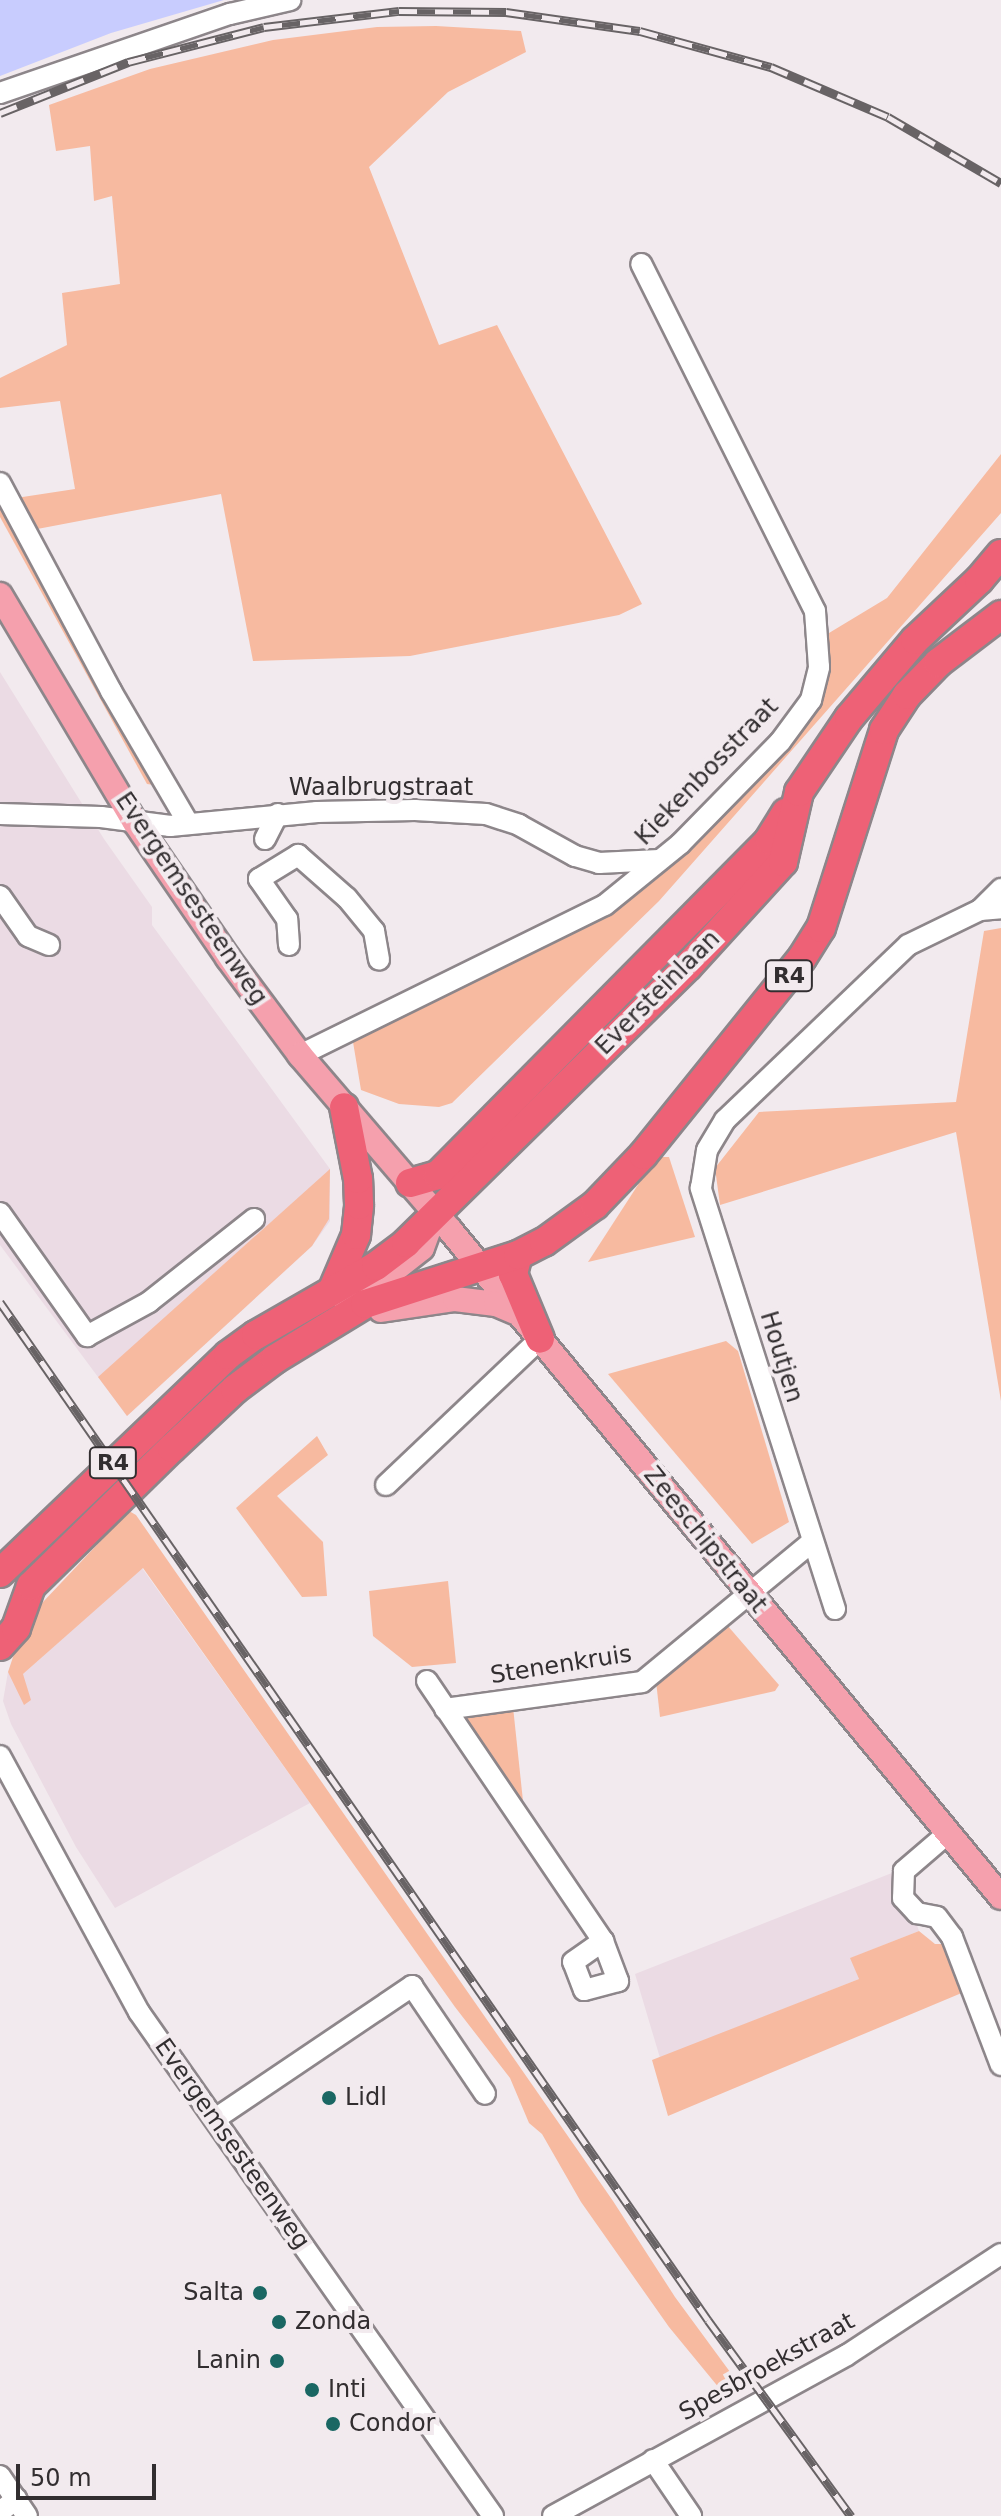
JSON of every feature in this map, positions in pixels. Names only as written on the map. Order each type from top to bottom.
[{"type":"highway","name":"Eversteinlaan","points":[[0,1573],[228,1355],[333,1289],[376,1266],[406,1243],[688,966],[783,862],[799,792],[849,718],[915,640],[979,580],[1001,554]]},
{"type":"highway","name":"R4","points":[[0,1646],[16,1628],[31,1586],[235,1389],[275,1359],[327,1324],[365,1304],[518,1255],[544,1242],[595,1205],[643,1155],[775,995],[821,928],[884,730],[907,695],[938,663],[1001,615]]},
{"type":"highway","points":[[410,1183],[438,1175],[769,840],[799,792]]},
{"type":"highway","points":[[333,1289],[356,1235],[359,1205],[358,1179],[344,1107]]},
{"type":"highway","points":[[518,1255],[513,1274],[540,1339]]},
{"type":"main road","name":"Evergemsesteenweg","points":[[0,595],[135,822],[228,958],[300,1055],[410,1183]]},
{"type":"main road","name":"Zeeschipstraat","points":[[410,1183],[1001,1897]]},
{"type":"main road","points":[[327,1324],[422,1248],[435,1213]]},
{"type":"main road","points":[[327,1324],[401,1305],[455,1299],[496,1304],[520,1314]]},
{"type":"street","points":[[0,93],[230,14],[290,0]]},
{"type":"street","name":"Kiekenbosstraat","points":[[300,1055],[605,905],[680,844],[788,731],[811,700],[819,667],[820,640],[815,611],[641,264]]},
{"type":"street","points":[[0,483],[111,691],[188,823]]},
{"type":"street","name":"Waalbrugstraat","points":[[0,814],[101,817],[170,826],[278,814],[415,810],[486,814],[519,825],[575,856],[599,863],[659,860]]},
{"type":"street","points":[[265,839],[278,814]]},
{"type":"street","points":[[289,945],[287,919],[259,879],[298,855],[347,898],[374,931],[379,960]]},
{"type":"street","points":[[980,910],[1001,889]]},
{"type":"street","points":[[0,896],[28,936],[49,945]]},
{"type":"street","points":[[980,910],[1001,908]]},
{"type":"street","name":"Houtjen","points":[[835,1609],[701,1188],[707,1150],[725,1120],[908,945],[980,910]]},
{"type":"street","points":[[0,1213],[87,1336],[149,1302],[254,1219]]},
{"type":"street","points":[[386,1485],[540,1339]]},
{"type":"street","points":[[750,1594],[812,1542]]},
{"type":"street","name":"Stenenkruis","points":[[445,1709],[642,1682],[750,1594]]},
{"type":"street","points":[[427,1681],[603,1941]]},
{"type":"street","name":"Evergemsesteenweg","points":[[0,1756],[139,2012],[493,2516]]},
{"type":"street","points":[[947,1834],[904,1871],[903,1898],[917,1913],[937,1917],[952,1937],[1001,2065]]},
{"type":"street","points":[[215,2119],[412,1986],[485,2094]]},
{"type":"street","name":"Spesbroekstraat","points":[[553,2516],[847,2355],[1001,2254]]},
{"type":"street","points":[[653,2460],[691,2516]]},
{"type":"street","points":[[0,2476],[15,2509]]},
{"type":"shaded area","points":[[436,26],[521,31],[526,52],[448,92],[369,167],[439,345],[497,325],[642,604],[619,615],[410,656],[253,661],[221,494],[32,530],[16,498],[75,489],[60,401],[0,408],[0,378],[67,345],[62,293],[120,284],[112,196],[94,201],[90,146],[56,151],[49,105],[150,69],[273,40],[377,27]]},
{"type":"shaded area","points":[[1001,454],[1001,513],[659,901],[452,1103],[439,1107],[399,1104],[361,1090],[353,1042],[609,916],[684,854],[767,764],[825,676],[829,633],[887,598]]},
{"type":"shaded area","points":[[0,495],[154,785],[147,784],[0,517]]},
{"type":"shaded area","points":[[0,672],[104,839],[152,907],[152,925],[330,1169],[330,1221],[312,1246],[127,1416],[0,1245]]},
{"type":"shaded area","points":[[1001,928],[1001,1401],[956,1132],[720,1205],[715,1168],[759,1112],[956,1102],[984,931]]},
{"type":"shaded area","points":[[656,1157],[669,1157],[695,1237],[588,1262]]},
{"type":"shaded area","points":[[330,1169],[329,1219],[312,1246],[127,1416],[98,1377]]},
{"type":"shaded area","points":[[726,1341],[738,1351],[789,1522],[752,1544],[608,1374]]},
{"type":"shaded area","points":[[317,1436],[328,1455],[277,1496],[323,1542],[327,1596],[302,1597],[236,1508]]},
{"type":"shaded area","points":[[129,1511],[136,1515],[613,2201],[675,2297],[744,2391],[729,2400],[669,2327],[581,2202],[542,2134],[529,2123],[510,2078],[455,2007],[143,1568],[23,1674],[31,1700],[24,1705],[8,1672],[18,1642],[43,1602]]},
{"type":"shaded area","points":[[142,1568],[310,1803],[115,1908],[76,1847],[11,1724],[3,1701],[8,1672],[23,1674]]},
{"type":"shaded area","points":[[448,1581],[456,1663],[412,1667],[373,1636],[369,1591]]},
{"type":"shaded area","points":[[727,1625],[779,1685],[775,1691],[660,1717],[656,1681]]},
{"type":"shaded area","points":[[513,1707],[523,1801],[517,1801],[463,1721],[483,1708]]},
{"type":"shaded area","points":[[897,1871],[919,1931],[851,1958],[859,1979],[660,2058],[635,1974]]},
{"type":"shaded area","points":[[919,1931],[935,1944],[943,1944],[964,1992],[668,2116],[652,2060],[859,1979],[850,1958]]},
{"type":"water","points":[[0,0],[224,0],[111,33],[0,76]]},
{"type":"railway","points":[[0,113],[128,62],[264,27],[399,11],[506,12],[640,31],[771,67],[888,117],[1001,183]]},
{"type":"railway","points":[[0,1302],[708,2320],[851,2516]]},
{"type":"place","name":"Lidl","points":[[329,2098]]},
{"type":"place","name":"Salta","points":[[260,2293]]},
{"type":"place","name":"Zonda","points":[[279,2322]]},
{"type":"place","name":"Lanin","points":[[277,2361]]},
{"type":"place","name":"Inti","points":[[312,2390]]},
{"type":"place","name":"Condor","points":[[333,2424]]}]
